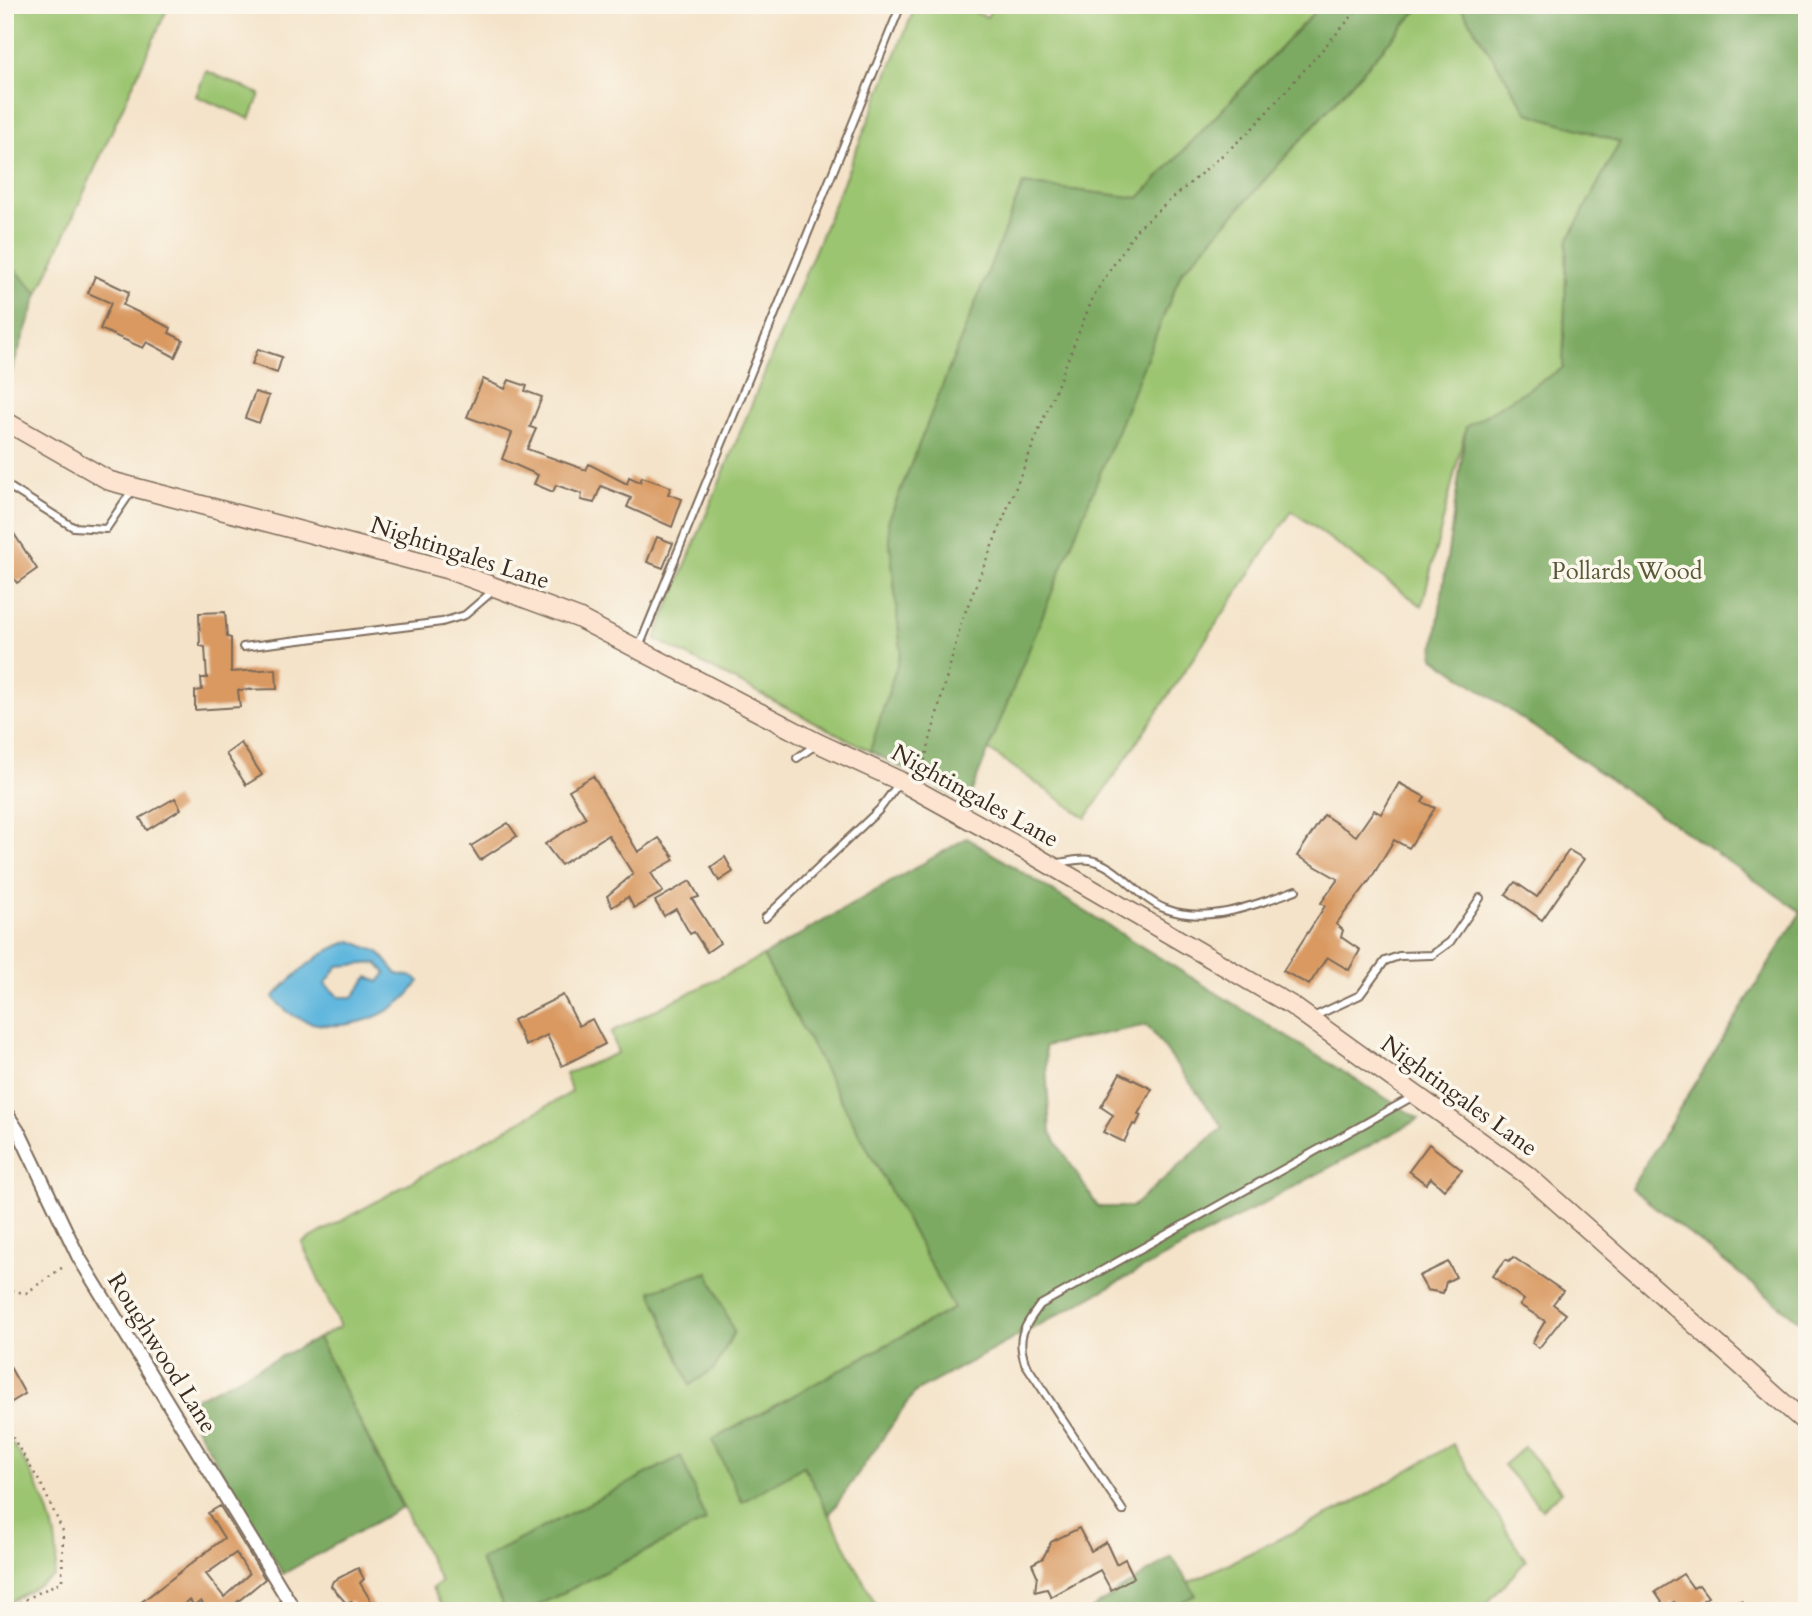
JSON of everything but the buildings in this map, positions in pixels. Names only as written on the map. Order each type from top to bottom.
[{"type":"main road","name":"Nightingales Lane","points":[[5,421],[110,481],[446,569],[578,618],[639,647],[818,743],[900,781],[1291,1005],[1527,1175],[1807,1424]]},
{"type":"street","name":"Roughwood Lane","points":[[5,1111],[20,1134],[78,1256],[295,1611]]},
{"type":"lane","points":[[639,647],[901,5]]},
{"type":"lane","points":[[5,484],[73,527],[106,529],[134,487]]},
{"type":"lane","points":[[243,647],[442,622],[465,615],[496,588]]},
{"type":"lane","points":[[797,758],[818,743]]},
{"type":"lane","points":[[765,918],[879,810],[900,781]]},
{"type":"lane","points":[[1049,865],[1087,859],[1101,863],[1160,907],[1183,913],[1210,913],[1250,906],[1296,890]]},
{"type":"lane","points":[[1308,1018],[1336,1009],[1360,995],[1385,961],[1399,956],[1432,955],[1450,942],[1480,898]]},
{"type":"lane","points":[[1123,1511],[1025,1363],[1019,1346],[1024,1326],[1040,1305],[1416,1095]]},
{"type":"lane","points":[[1740,1605],[1746,1611]]},
{"type":"path","points":[[919,779],[962,620],[1094,295],[1136,230],[1249,132],[1362,5]]},
{"type":"path","points":[[5,1290],[26,1293],[78,1256]]},
{"type":"path","points":[[5,1425],[41,1484],[63,1531],[62,1581],[5,1610]]},
{"type":"green space","points":[[5,5],[169,5],[38,294],[5,259]]},
{"type":"green space","points":[[916,5],[955,5],[987,17],[994,5],[1321,5],[1139,198],[1023,184],[888,522],[901,652],[870,751],[655,639]]},
{"type":"green space","points":[[1321,5],[1422,5],[1181,273],[967,803],[870,751],[901,652],[888,522],[1023,184],[1139,198]]},
{"type":"green space","points":[[1422,5],[1460,6],[1528,113],[1620,142],[1567,242],[1563,368],[1466,427],[1422,606],[1292,511],[1086,818],[988,749],[1181,273]]},
{"type":"green space","name":"Pollards Wood","points":[[1807,5],[1807,1327],[1631,1188],[1801,912],[1433,657],[1466,427],[1563,368],[1567,242],[1620,142],[1528,113],[1460,6]]},
{"type":"green space","points":[[206,71],[260,94],[250,119],[196,96]]},
{"type":"green space","points":[[5,259],[38,294],[5,390]]},
{"type":"green space","points":[[967,838],[1419,1119],[915,1392],[829,1515],[804,1466],[742,1502],[712,1440],[954,1308],[763,956]],"holes":[[[1147,1025],[1223,1127],[1132,1207],[1098,1207],[1050,1132],[1045,1046]]]},
{"type":"green space","points":[[763,956],[954,1308],[712,1440],[804,1466],[879,1611],[527,1611],[705,1521],[480,1561],[506,1611],[445,1611],[432,1588],[441,1582],[318,1338],[340,1327],[302,1243],[572,1092],[565,1074],[618,1053],[611,1032]]},
{"type":"green space","points":[[708,1272],[734,1332],[715,1368],[690,1385],[651,1291]]},
{"type":"green space","points":[[318,1338],[402,1507],[283,1574],[183,1405]]},
{"type":"green space","points":[[5,1434],[26,1465],[44,1502],[51,1521],[56,1558],[54,1576],[5,1605]]},
{"type":"green space","points":[[1453,1444],[1526,1561],[1480,1611],[1130,1611],[1351,1504]]},
{"type":"green space","points":[[1524,1447],[1562,1491],[1542,1509],[1503,1465]]},
{"type":"green space","points":[[681,1456],[706,1521],[527,1611],[506,1611],[480,1560]]},
{"type":"green space","points":[[1172,1557],[1196,1595],[1162,1611],[1088,1611]]},
{"type":"water","points":[[351,941],[379,952],[397,974],[414,977],[419,981],[406,997],[389,1010],[348,1024],[326,1025],[306,1021],[288,1012],[273,997],[309,964],[339,945]],"holes":[[[377,963],[386,973],[379,982],[368,977],[353,997],[339,997],[325,984],[338,966]]]}]
